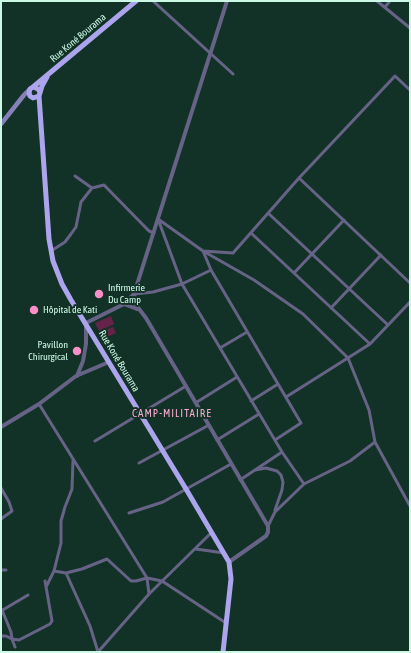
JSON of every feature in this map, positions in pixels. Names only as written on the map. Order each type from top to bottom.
[{"type":"highway","name":"Rue Koné Bourama","points":[[32,88],[136,1]]},
{"type":"highway","name":"Rue Koné Bourama","points":[[50,73],[36,96],[39,111],[53,261],[62,284],[229,562],[231,579],[223,652]]},
{"type":"highway","points":[[32,88],[38,88],[36,96],[29,93],[32,88]]},
{"type":"main road","points":[[1,124],[32,88]]},
{"type":"main road","points":[[16,105],[22,100],[36,96]]},
{"type":"street","points":[[153,1],[233,74]]},
{"type":"street","points":[[227,1],[134,294],[134,301],[146,318],[268,526]]},
{"type":"street","points":[[377,1],[410,28]]},
{"type":"street","points":[[385,7],[390,1]]},
{"type":"street","points":[[203,251],[233,253],[299,178],[395,76],[410,90]]},
{"type":"street","points":[[74,176],[92,188]]},
{"type":"street","points":[[299,178],[410,283]]},
{"type":"street","points":[[51,251],[65,242],[76,227],[81,202],[92,188],[104,185],[149,231],[154,233]]},
{"type":"street","points":[[268,213],[388,325]]},
{"type":"street","points":[[158,219],[203,251],[254,280],[303,314],[348,358],[369,410],[375,442],[410,506]]},
{"type":"street","points":[[158,219],[182,284],[282,452],[304,484]]},
{"type":"street","points":[[294,273],[344,220]]},
{"type":"street","points":[[251,233],[370,344]]},
{"type":"street","points":[[203,251],[211,270],[301,423],[275,440]]},
{"type":"street","points":[[331,308],[381,255]]},
{"type":"street","points":[[76,376],[83,361],[86,344],[86,323],[124,304],[134,294],[153,292],[182,284],[211,270]]},
{"type":"street","points":[[286,397],[370,344],[410,302]]},
{"type":"street","points":[[124,304],[139,310]]},
{"type":"street","points":[[220,348],[247,332]]},
{"type":"street","points":[[1,427],[39,404],[76,376],[109,362]]},
{"type":"street","points":[[81,368],[86,372]]},
{"type":"street","points":[[197,402],[237,377]]},
{"type":"street","points":[[251,401],[278,384]]},
{"type":"street","points":[[95,441],[186,386]]},
{"type":"street","points":[[39,404],[147,578],[149,594]]},
{"type":"street","points":[[217,440],[259,414]]},
{"type":"street","points":[[139,463],[209,425]]},
{"type":"street","points":[[275,512],[304,484],[350,460],[375,442]]},
{"type":"street","points":[[240,480],[282,452]]},
{"type":"street","points":[[46,587],[54,571],[61,543],[61,521],[72,489],[73,458]]},
{"type":"street","points":[[129,513],[162,502],[231,464]]},
{"type":"street","points":[[229,562],[266,536],[268,526],[275,512],[282,490],[283,482],[281,475],[277,471],[266,468],[255,470]]},
{"type":"street","points":[[1,519],[12,511],[9,502],[2,491]]},
{"type":"street","points":[[66,574],[90,626],[98,652],[149,594],[212,532]]},
{"type":"street","points":[[196,549],[224,553]]},
{"type":"street","points":[[54,571],[66,574],[107,559],[131,581],[147,578],[162,581],[227,624]]},
{"type":"street","points":[[1,570],[6,570]]},
{"type":"street","points":[[1,636],[19,640],[50,624],[52,621],[45,581]]},
{"type":"street","points":[[15,647],[11,632],[2,611],[28,595]]},
{"type":"shaded area","points":[[111,316],[114,324],[99,331],[95,323]]},
{"type":"shaded area","points":[[113,327],[116,333],[103,339],[100,332]]},
{"type":"place","name":"Infirmerie Du Camp","points":[[99,294]]},
{"type":"place","name":"Hôpital de Kati","points":[[34,310]]},
{"type":"place","name":"Pavillon Chirurgical","points":[[77,351]]},
{"type":"district","name":"CAMP-MILITAIRE","points":[[172,414]]}]
